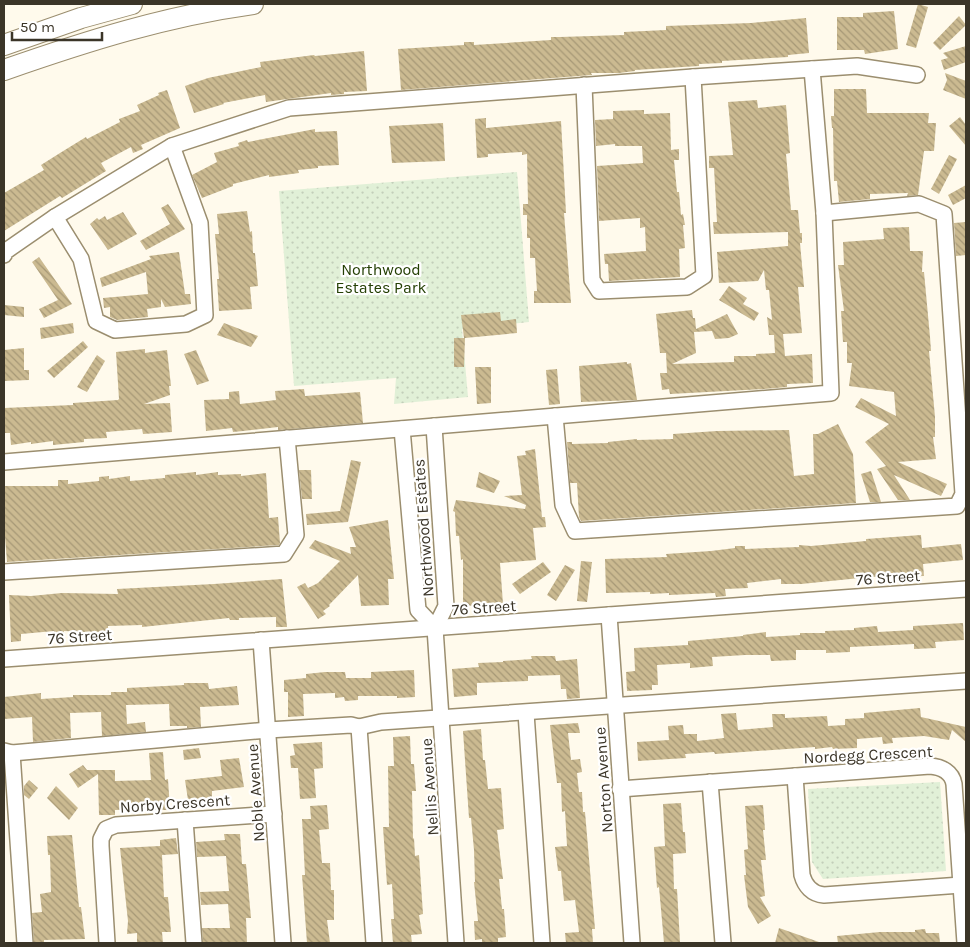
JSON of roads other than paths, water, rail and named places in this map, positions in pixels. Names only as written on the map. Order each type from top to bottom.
[{"type":"main road","points":[[4,44],[72,21],[132,4]]},
{"type":"main road","points":[[4,70],[131,28],[173,18],[253,4]]},
{"type":"street","points":[[4,256],[6,251],[55,217],[172,146],[289,108],[857,66],[917,75]]},
{"type":"street","points":[[4,462],[831,393],[824,213],[812,69]]},
{"type":"street","points":[[584,85],[592,280],[599,292],[687,287],[704,276],[693,77]]},
{"type":"street","points":[[55,217],[82,259],[96,321],[115,330],[186,324],[205,314],[200,223],[172,146]]},
{"type":"street","points":[[555,416],[563,505],[574,531],[957,506],[963,494],[944,214],[919,204],[824,213]]},
{"type":"street","name":"Northwood Estates","points":[[402,429],[418,610],[435,628],[446,606],[434,426]]},
{"type":"street","points":[[4,572],[284,554],[296,535],[287,438]]},
{"type":"street","name":"76 Street","points":[[4,659],[966,589]]},
{"type":"street","name":"Norton Avenue","points":[[609,615],[632,943]]},
{"type":"street","name":"Nellis Avenue","points":[[435,628],[456,943]]},
{"type":"street","name":"Noble Avenue","points":[[261,640],[283,943]]},
{"type":"street","points":[[25,943],[8,752],[268,730],[358,727],[381,722],[526,713],[615,704],[966,681]]},
{"type":"street","points":[[526,713],[542,943]]},
{"type":"street","points":[[358,727],[374,943]]},
{"type":"street","name":"Nordegg Crescent","points":[[620,789],[930,766],[942,768],[950,775],[954,784],[965,943]]},
{"type":"street","name":"Nordegg Crescent","points":[[795,776],[802,875],[805,883],[814,892],[824,895],[960,885]]},
{"type":"street","points":[[710,782],[723,943]]},
{"type":"street","name":"Norby Crescent","points":[[107,943],[101,846],[103,833],[106,829],[116,825],[274,814]]},
{"type":"street","points":[[184,820],[194,943]]},
{"type":"park label","name":"Northwood Estates Park","points":[[381,278]]}]
